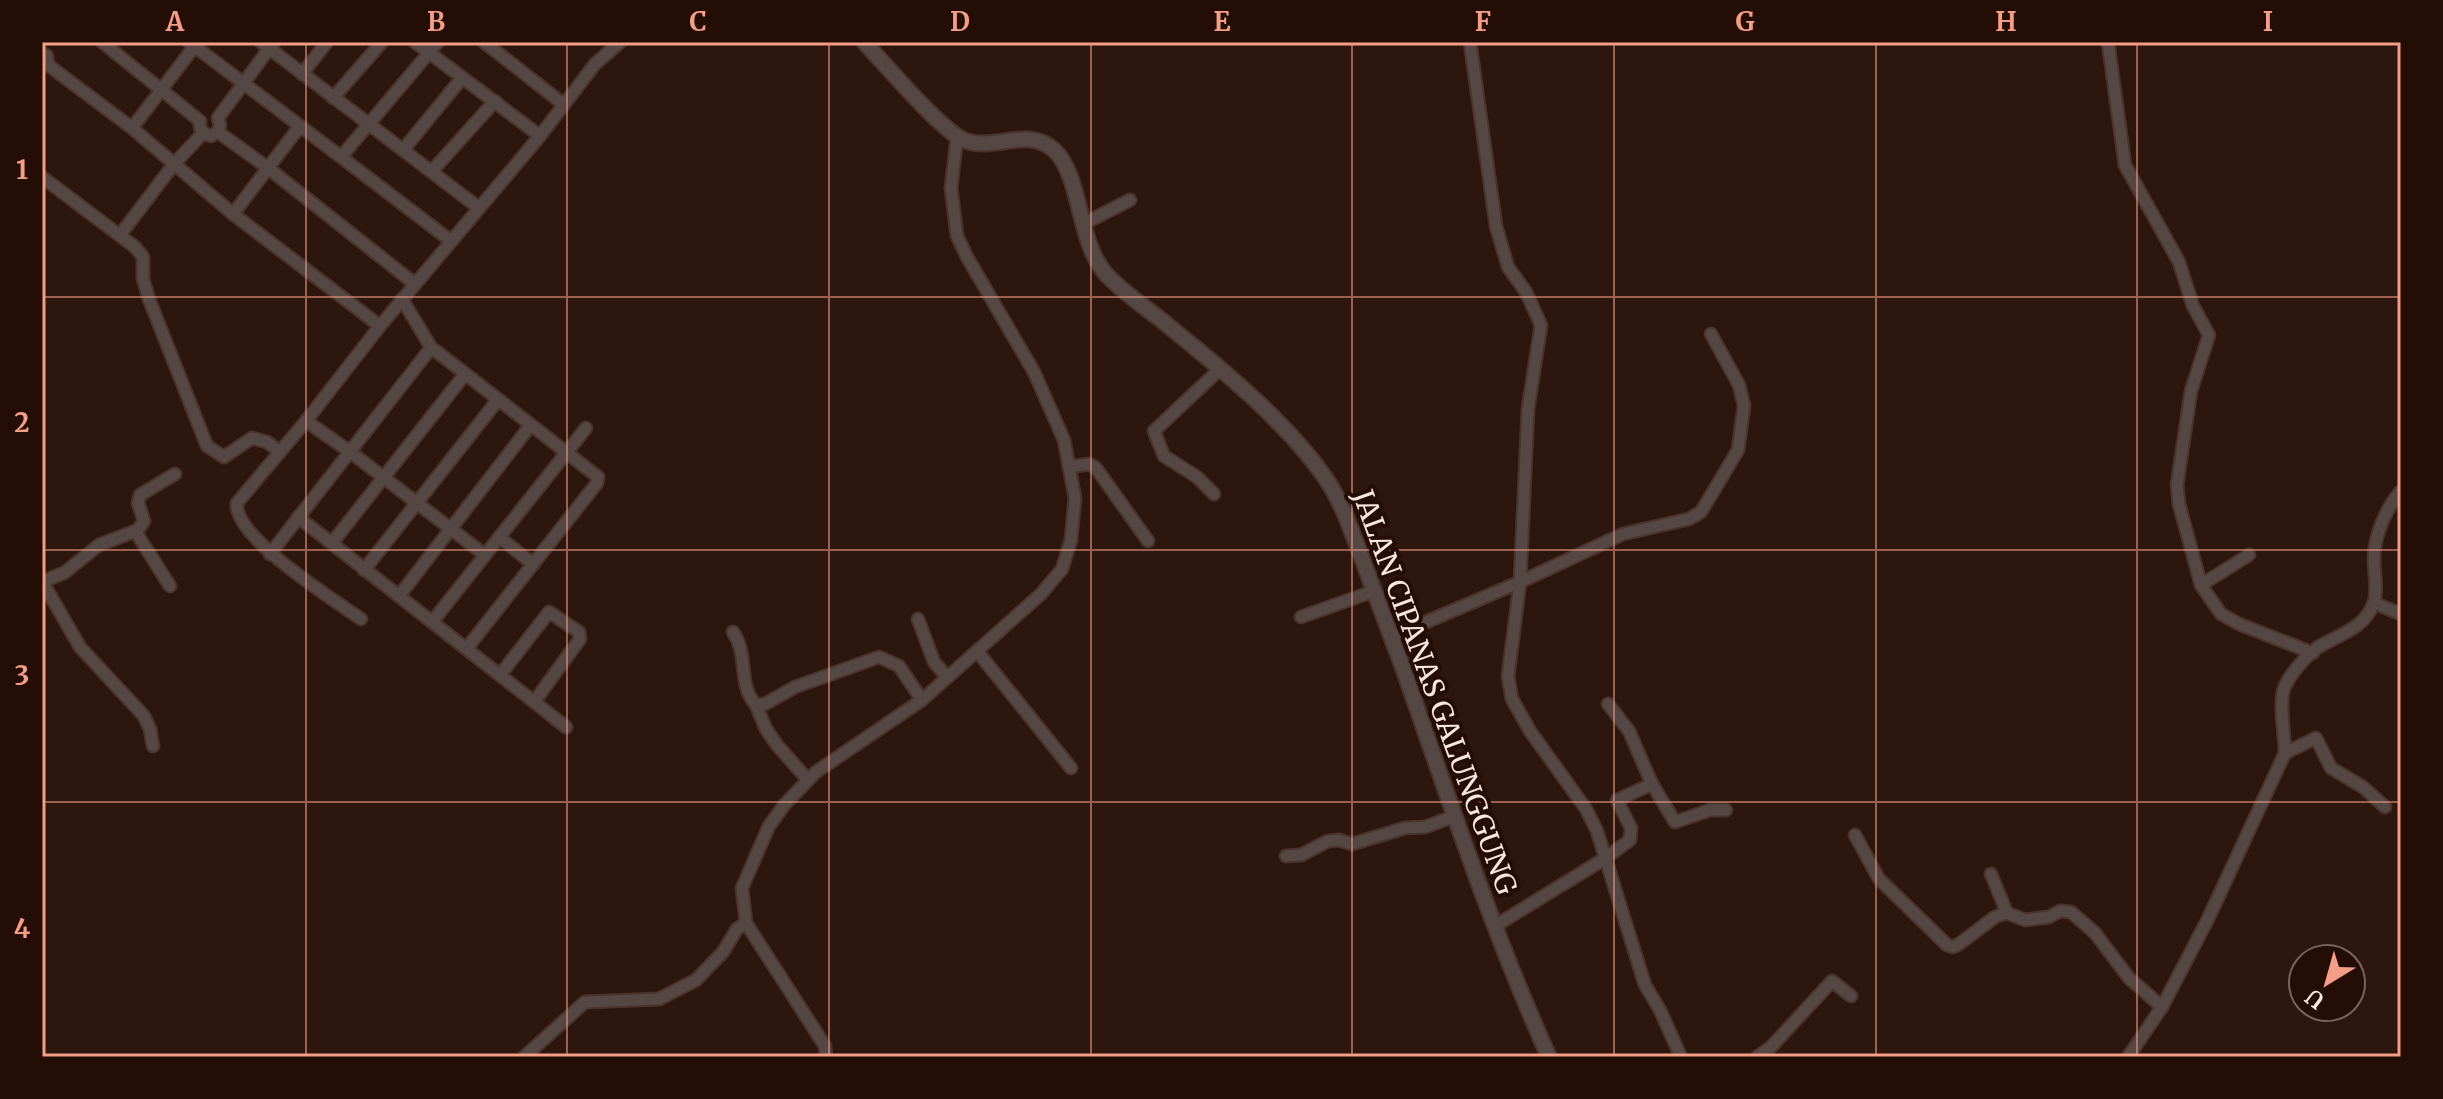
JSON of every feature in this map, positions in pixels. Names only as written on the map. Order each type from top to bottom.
[{"type":"street","points":[[102,42],[161,90],[202,127],[211,136],[218,132],[220,125],[218,118],[205,116],[202,127],[120,235]]},
{"type":"street","points":[[302,74],[327,42]]},
{"type":"street","points":[[333,98],[382,42]]},
{"type":"street","points":[[415,42],[540,136]]},
{"type":"street","points":[[341,157],[438,42]]},
{"type":"street","points":[[361,619],[270,554],[238,519],[237,503],[402,299],[540,136],[595,64],[620,42]]},
{"type":"street","points":[[826,1057],[825,1046],[746,923],[742,888],[758,849],[769,826],[808,780],[860,740],[922,700],[1041,594],[1062,569],[1071,540],[1075,498],[1064,440],[1034,372],[957,236],[951,188],[957,137],[864,42]]},
{"type":"street","points":[[1470,42],[1496,226],[1508,267],[1526,292],[1541,325],[1528,409],[1520,582],[1508,676],[1512,699],[1530,731],[1586,809],[1597,831],[1645,985],[1681,1057]]},
{"type":"street","points":[[2108,42],[2125,165],[2179,262],[2193,306],[2209,335],[2191,391],[2177,485],[2179,504],[2201,585],[2221,614],[2313,653]]},
{"type":"street","points":[[488,43],[563,104]]},
{"type":"street","points":[[132,128],[192,44],[451,241]]},
{"type":"street","points":[[218,118],[268,44],[367,125],[479,208]]},
{"type":"street","points":[[42,53],[47,56],[45,70],[132,128],[233,214],[380,326]]},
{"type":"street","points":[[403,150],[462,78]]},
{"type":"street","points":[[432,171],[495,101]]},
{"type":"street","points":[[233,214],[300,126]]},
{"type":"street","points":[[218,132],[415,284]]},
{"type":"street","name":"JALAN CIPANAS GALUNGGUNG","points":[[957,137],[980,143],[1026,138],[1039,140],[1053,149],[1068,176],[1090,250],[1105,274],[1296,442],[1329,483],[1374,591],[1516,983],[1549,1057]]},
{"type":"street","points":[[42,177],[120,235],[143,257],[143,279],[149,299],[207,446],[224,457],[252,438],[267,442],[280,452]]},
{"type":"street","points":[[1083,224],[1130,200]]},
{"type":"street","points":[[402,299],[432,349],[598,477],[598,481],[467,648]]},
{"type":"street","points":[[1391,637],[1623,534],[1689,519],[1705,507],[1738,450],[1744,406],[1739,385],[1711,334]]},
{"type":"street","points":[[270,554],[432,349]]},
{"type":"street","points":[[1214,494],[1200,480],[1162,454],[1154,431],[1215,373]]},
{"type":"street","points":[[332,543],[465,374]]},
{"type":"street","points":[[364,570],[497,401]]},
{"type":"street","points":[[306,421],[485,555]]},
{"type":"street","points":[[399,596],[530,426]]},
{"type":"street","points":[[432,622],[586,428]]},
{"type":"street","points":[[1069,467],[1089,464],[1096,468],[1148,541]]},
{"type":"street","points":[[153,746],[144,716],[80,647],[42,581],[64,573],[99,545],[135,531],[144,521],[138,503],[140,495],[175,474]]},
{"type":"street","points":[[2128,1057],[2162,1007],[2208,919],[2285,753],[2281,705],[2284,686],[2313,653],[2362,621],[2374,603],[2374,555],[2379,531],[2401,491]]},
{"type":"street","points":[[298,517],[566,727]]},
{"type":"street","points":[[135,531],[170,586]]},
{"type":"street","points":[[499,537],[533,564]]},
{"type":"street","points":[[2201,585],[2249,555]]},
{"type":"street","points":[[1301,617],[1374,591]]},
{"type":"street","points":[[2374,603],[2401,614]]},
{"type":"street","points":[[500,675],[549,612],[579,632],[580,639],[534,702]]},
{"type":"street","points":[[918,619],[934,662],[947,677]]},
{"type":"street","points":[[733,632],[742,648],[746,693],[756,705],[777,745],[808,780]]},
{"type":"street","points":[[977,651],[1071,768]]},
{"type":"street","points":[[756,705],[765,704],[795,687],[879,657],[899,666],[922,700]]},
{"type":"street","points":[[1608,704],[1629,731],[1652,784],[1675,822],[1710,810],[1726,810]]},
{"type":"street","points":[[2285,753],[2316,738],[2331,768],[2363,787],[2385,807]]},
{"type":"street","points":[[1495,926],[1628,844],[1632,836],[1631,828],[1617,800],[1652,784]]},
{"type":"street","points":[[1286,856],[1301,855],[1328,841],[1352,844],[1405,828],[1425,827],[1455,816]]},
{"type":"street","points":[[1855,835],[1879,879],[1947,945],[1953,947],[1959,944],[1995,917],[2007,913],[2025,920],[2049,917],[2060,911],[2071,912],[2095,933],[2129,978],[2162,1007]]},
{"type":"street","points":[[1991,874],[2007,913]]},
{"type":"street","points":[[524,1057],[585,1002],[659,999],[696,980],[723,952],[737,929],[746,923]]},
{"type":"street","points":[[1757,1057],[1771,1047],[1832,981],[1851,996]]}]
